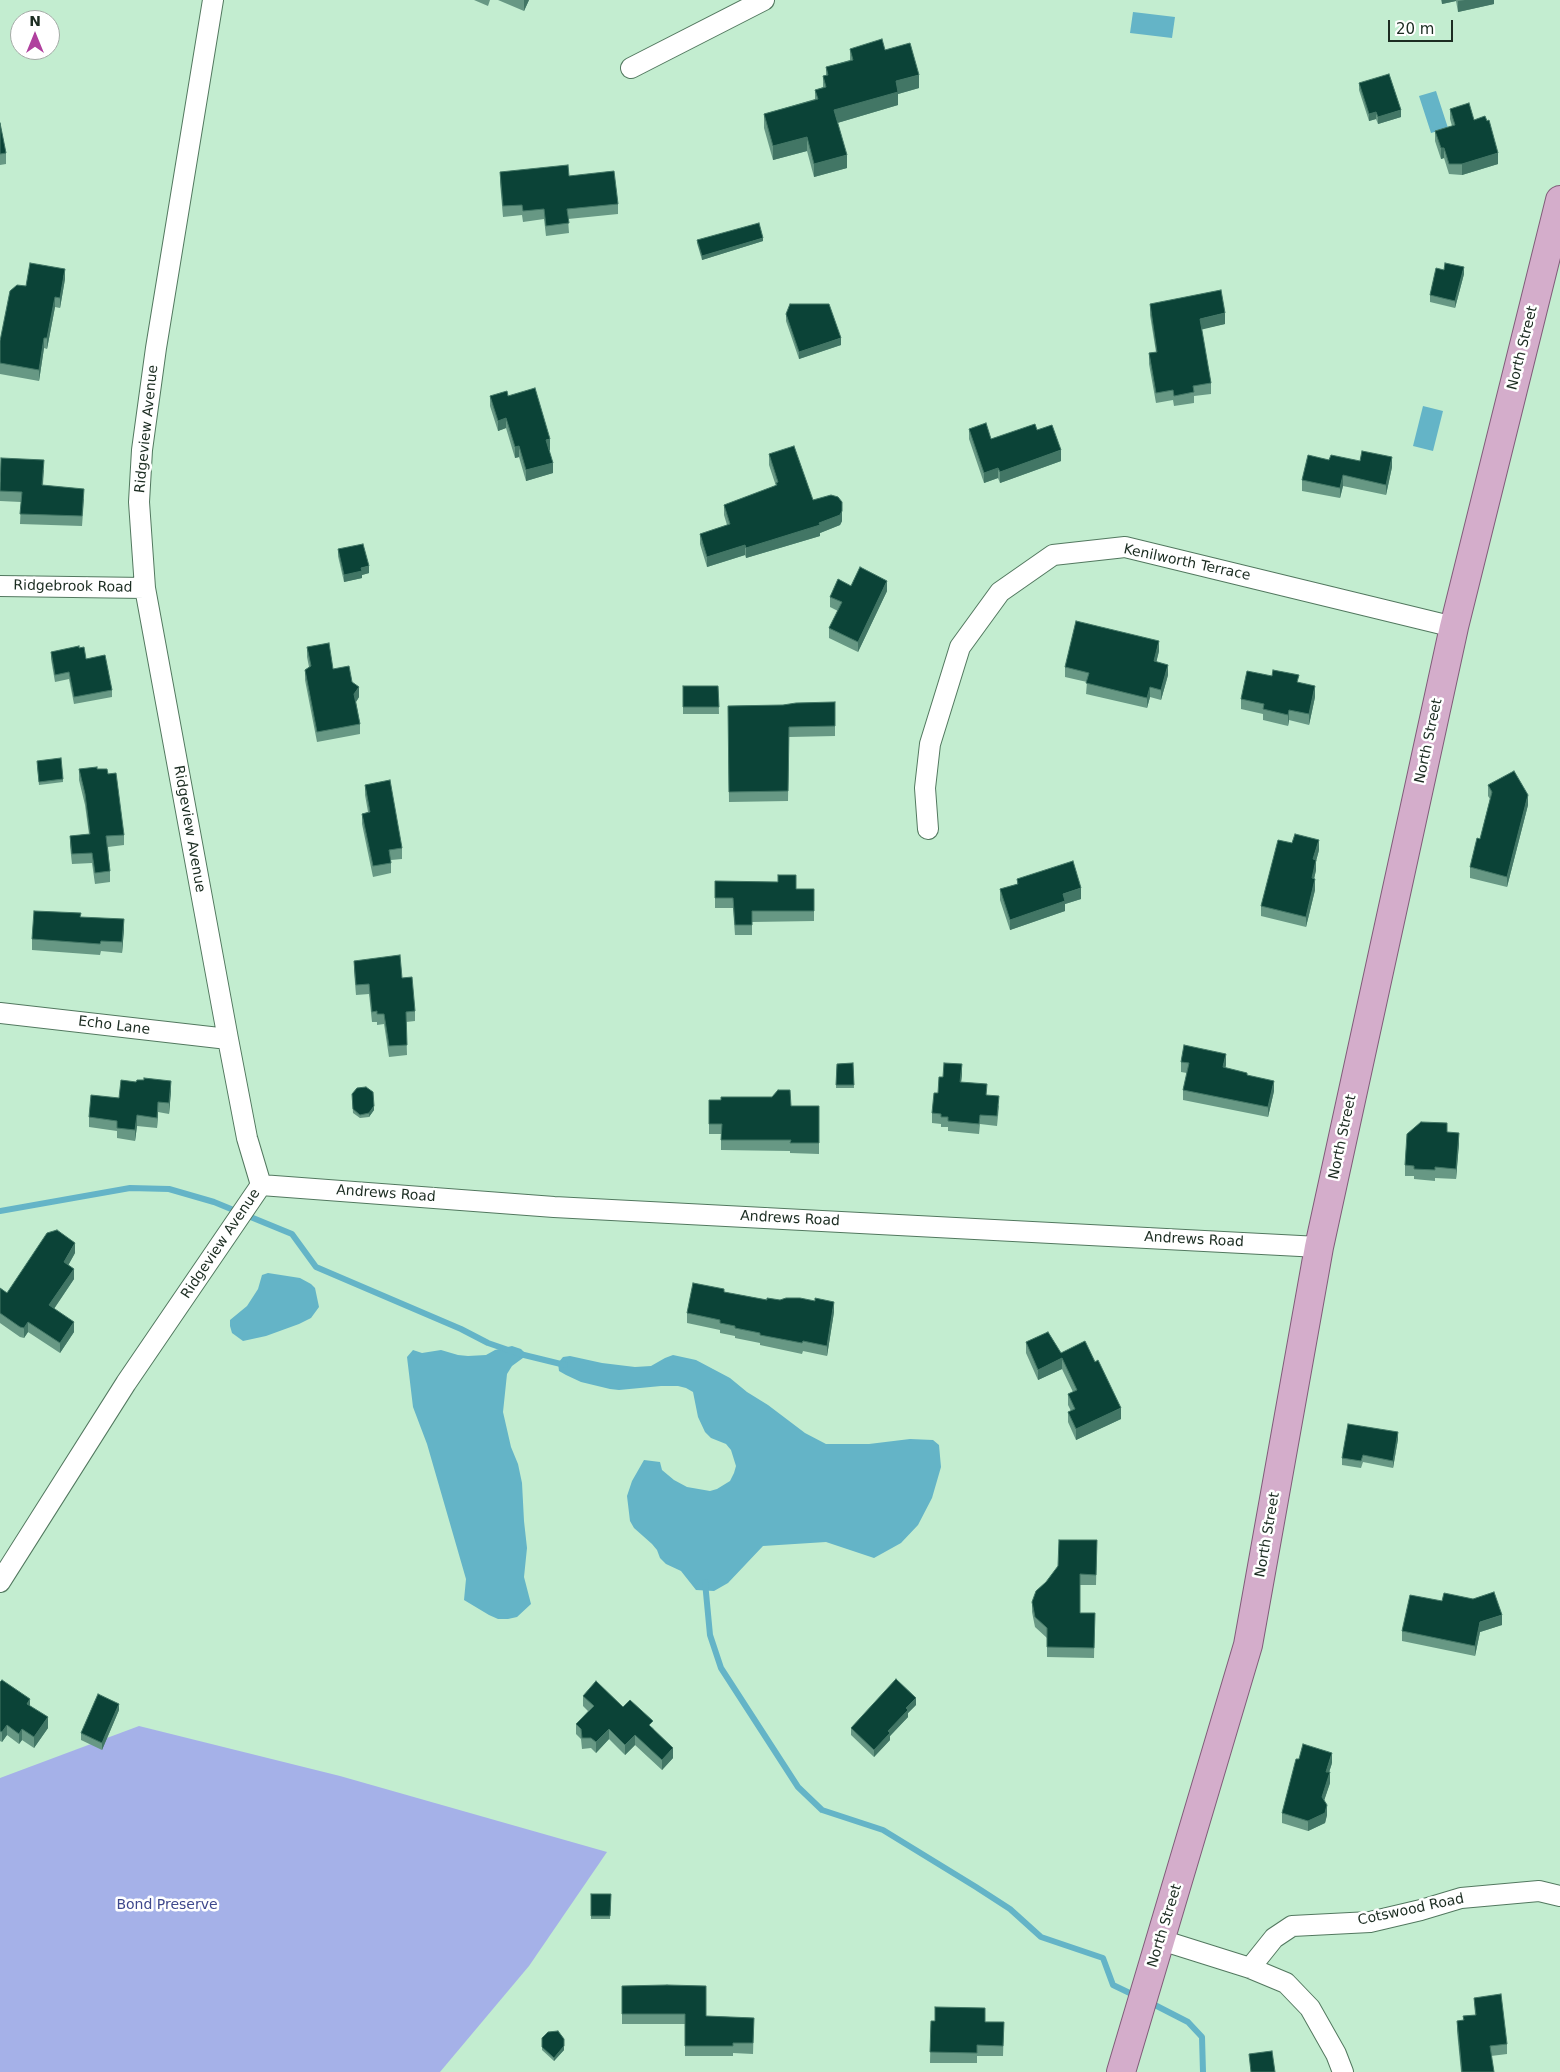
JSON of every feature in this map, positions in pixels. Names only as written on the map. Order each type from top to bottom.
[{"type":"main road","name":"North Street","points":[[1121,2072],[1248,1645],[1319,1247],[1454,627],[1560,200]]},
{"type":"street","name":"Ridgeview Avenue","points":[[0,1582],[126,1383],[261,1185],[247,1138],[145,588],[139,502],[142,450],[156,348],[213,0]]},
{"type":"street","points":[[631,68],[764,0]]},
{"type":"street","name":"Kenilworth Terrace","points":[[928,829],[925,788],[930,744],[960,647],[1000,592],[1053,555],[1125,547],[1454,627]]},
{"type":"street","name":"Ridgebrook Road","points":[[0,586],[145,588]]},
{"type":"street","name":"Echo Lane","points":[[0,1013],[228,1039]]},
{"type":"street","name":"Andrews Road","points":[[261,1185],[554,1207],[1319,1247]]},
{"type":"street","name":"Cotswood Road","points":[[1250,1968],[1274,1938],[1292,1926],[1370,1922],[1461,1898],[1539,1891],[1560,1896]]},
{"type":"street","points":[[1161,1940],[1250,1968],[1286,1983],[1310,2008],[1343,2072]]},
{"type":"green space","name":"Bond Preserve","points":[[139,1726],[340,1776],[607,1852],[529,1966],[440,2072],[0,2072],[0,1778]]},
{"type":"shaded area","points":[[1133,12],[1175,17],[1172,38],[1130,33]]},
{"type":"shaded area","points":[[1436,91],[1448,128],[1431,133],[1419,96]]},
{"type":"shaded area","points":[[1423,406],[1443,411],[1433,451],[1413,446]]},
{"type":"shaded area","points":[[268,1273],[300,1278],[311,1284],[315,1288],[319,1307],[311,1318],[299,1324],[266,1336],[243,1341],[232,1333],[230,1320],[247,1306],[258,1289],[262,1275]]},
{"type":"shaded area","points":[[512,1346],[521,1349],[527,1355],[512,1366],[507,1374],[503,1412],[522,1483],[527,1548],[524,1577],[531,1604],[517,1617],[498,1619],[464,1600],[466,1579],[427,1444],[413,1407],[407,1357],[413,1350],[422,1353],[441,1350],[468,1356],[486,1355],[495,1350]]},
{"type":"shaded area","points":[[673,1355],[696,1360],[730,1378],[805,1433],[826,1444],[869,1444],[910,1439],[933,1440],[939,1445],[941,1467],[932,1498],[918,1525],[901,1543],[874,1558],[826,1542],[763,1546],[728,1583],[714,1591],[696,1590],[681,1571],[666,1564],[660,1558],[652,1544],[634,1528],[630,1521],[627,1496],[632,1481],[644,1460],[660,1462],[662,1470],[674,1480],[687,1487],[710,1491],[717,1489],[730,1481],[734,1473],[736,1466],[731,1450],[726,1444],[711,1438],[705,1432],[698,1417],[693,1392],[686,1388],[661,1386],[619,1390],[610,1389],[581,1382],[566,1375],[559,1371],[558,1363],[563,1357],[570,1356],[602,1363],[635,1367],[651,1366]]},
{"type":"building","points":[[882,39],[885,50],[910,43],[919,75],[896,81],[898,92],[834,110],[847,155],[814,164],[807,137],[773,146],[764,114],[818,99],[815,90],[826,87],[823,76],[828,75],[826,67],[853,60],[850,49]]},
{"type":"building","points":[[1389,74],[1401,110],[1378,117],[1376,112],[1369,114],[1359,83]]},
{"type":"building","points":[[1469,103],[1474,120],[1485,116],[1487,121],[1489,120],[1498,153],[1462,164],[1449,164],[1444,148],[1441,148],[1435,131],[1455,125],[1450,109]]},
{"type":"building","points":[[0,123],[6,153],[0,154]]},
{"type":"building","points":[[568,165],[569,176],[614,171],[618,204],[567,209],[569,223],[546,226],[544,209],[523,211],[522,205],[503,206],[500,172]]},
{"type":"building","points":[[759,223],[763,238],[702,256],[697,240]]},
{"type":"building","points":[[30,263],[65,269],[60,298],[55,297],[47,338],[44,338],[39,370],[0,363],[0,341],[10,291],[17,285],[26,286]]},
{"type":"building","points":[[1445,263],[1464,267],[1455,301],[1430,295],[1436,268],[1444,270]]},
{"type":"building","points":[[1221,290],[1225,313],[1200,319],[1211,383],[1193,386],[1194,392],[1174,396],[1173,390],[1156,393],[1149,353],[1157,352],[1150,304]]},
{"type":"building","points":[[790,304],[829,304],[841,338],[799,352],[786,314]]},
{"type":"building","points":[[535,388],[550,439],[546,440],[553,463],[526,470],[519,446],[515,447],[506,418],[498,421],[490,396],[507,391],[508,396]]},
{"type":"building","points":[[986,423],[991,439],[1035,424],[1037,430],[1052,425],[1061,450],[1000,472],[998,468],[984,473],[969,429]]},
{"type":"building","points":[[794,446],[813,500],[831,495],[838,497],[842,502],[840,515],[819,523],[820,525],[746,548],[745,545],[707,557],[700,534],[730,524],[724,505],[777,485],[776,483],[778,482],[769,454]]},
{"type":"building","points":[[1362,451],[1392,457],[1386,485],[1343,475],[1340,488],[1302,480],[1308,455],[1329,460],[1331,455],[1360,461]]},
{"type":"building","points":[[1,458],[44,460],[42,485],[84,489],[82,516],[20,514],[22,492],[0,491]]},
{"type":"building","points":[[363,544],[369,566],[361,568],[362,571],[344,575],[338,549]]},
{"type":"building","points":[[860,567],[887,581],[858,642],[829,628],[842,602],[830,597],[838,579],[851,586]]},
{"type":"building","points":[[1076,621],[1159,641],[1154,661],[1168,665],[1161,690],[1150,687],[1147,698],[1086,683],[1089,673],[1065,667]]},
{"type":"building","points":[[329,643],[333,669],[349,666],[352,682],[359,687],[354,694],[360,724],[317,732],[305,670],[311,666],[307,647]]},
{"type":"building","points":[[79,646],[79,648],[84,647],[86,659],[105,655],[112,690],[74,697],[69,672],[55,675],[51,652]]},
{"type":"building","points":[[1273,670],[1299,675],[1297,682],[1315,686],[1309,714],[1289,710],[1288,715],[1263,709],[1264,704],[1241,699],[1247,671],[1272,676]]},
{"type":"building","points":[[683,686],[718,686],[719,707],[683,707]]},
{"type":"building","points":[[835,702],[835,726],[789,727],[788,791],[729,792],[728,706]]},
{"type":"building","points":[[61,758],[63,779],[39,782],[37,761]]},
{"type":"building","points":[[97,767],[97,769],[107,769],[108,774],[116,773],[124,835],[106,836],[110,871],[95,873],[92,853],[72,854],[70,836],[90,834],[85,794],[79,769]]},
{"type":"building","points":[[1514,771],[1528,795],[1507,877],[1470,867],[1477,838],[1480,839],[1492,792],[1488,785]]},
{"type":"building","points":[[390,780],[402,848],[389,850],[391,863],[373,866],[362,814],[370,812],[365,785]]},
{"type":"building","points":[[1295,834],[1319,840],[1313,859],[1316,860],[1312,878],[1315,879],[1306,917],[1261,906],[1278,840],[1292,843]]},
{"type":"building","points":[[1073,861],[1081,888],[1063,894],[1065,901],[1010,920],[1000,889],[1018,884],[1017,879]]},
{"type":"building","points":[[778,875],[796,875],[796,889],[814,889],[814,911],[752,911],[752,925],[735,925],[733,898],[715,898],[715,881],[778,882]]},
{"type":"building","points":[[34,911],[81,913],[80,917],[124,919],[122,942],[101,941],[100,944],[32,939]]},
{"type":"building","points":[[400,955],[402,978],[412,977],[415,1011],[406,1012],[407,1045],[389,1046],[384,1014],[377,1014],[377,1011],[372,1012],[369,984],[356,985],[354,961]]},
{"type":"building","points":[[1184,1045],[1226,1054],[1223,1067],[1274,1081],[1268,1107],[1183,1090],[1189,1063],[1181,1062]]},
{"type":"building","points":[[853,1063],[854,1085],[836,1085],[837,1064]]},
{"type":"building","points":[[944,1063],[962,1064],[960,1082],[987,1084],[986,1095],[999,1096],[997,1116],[980,1115],[979,1124],[948,1121],[948,1117],[941,1117],[941,1114],[932,1113],[934,1093],[938,1093],[939,1077],[943,1077]]},
{"type":"building","points":[[144,1078],[171,1081],[169,1103],[158,1102],[157,1118],[137,1115],[135,1130],[117,1128],[117,1121],[89,1117],[91,1095],[119,1098],[121,1080],[136,1082],[137,1080],[144,1080]]},
{"type":"building","points":[[366,1087],[373,1092],[374,1106],[369,1113],[360,1115],[353,1109],[352,1094],[357,1088]]},
{"type":"building","points":[[778,1090],[790,1090],[791,1106],[819,1106],[819,1143],[790,1143],[791,1140],[721,1140],[722,1124],[709,1124],[709,1100],[721,1100],[721,1097],[772,1097]]},
{"type":"building","points":[[1421,1122],[1447,1123],[1447,1132],[1459,1133],[1456,1169],[1435,1167],[1435,1170],[1414,1169],[1414,1166],[1405,1165],[1407,1134]]},
{"type":"building","points":[[57,1230],[75,1243],[64,1262],[74,1269],[49,1305],[74,1322],[60,1343],[28,1322],[24,1328],[20,1327],[0,1313],[0,1288],[7,1293],[47,1233]]},
{"type":"building","points":[[693,1283],[724,1289],[724,1292],[767,1300],[767,1298],[780,1300],[800,1298],[815,1301],[815,1298],[834,1302],[827,1346],[760,1335],[760,1333],[720,1323],[720,1320],[687,1313]]},
{"type":"building","points":[[1048,1332],[1061,1353],[1085,1341],[1095,1362],[1098,1360],[1121,1408],[1076,1429],[1068,1412],[1075,1409],[1068,1394],[1077,1390],[1062,1358],[1038,1370],[1026,1342]]},
{"type":"building","points":[[1348,1424],[1398,1432],[1393,1461],[1363,1455],[1361,1461],[1342,1458]]},
{"type":"building","points":[[1059,1540],[1097,1540],[1096,1575],[1080,1574],[1080,1613],[1095,1613],[1094,1648],[1047,1647],[1047,1628],[1035,1617],[1032,1602],[1036,1591],[1046,1582],[1058,1566]]},
{"type":"building","points":[[1494,1592],[1502,1615],[1480,1622],[1475,1646],[1402,1631],[1410,1595],[1442,1601],[1444,1593],[1473,1599]]},
{"type":"building","points":[[896,1679],[916,1698],[906,1708],[908,1710],[888,1731],[890,1733],[874,1750],[851,1728]]},
{"type":"building","points":[[2,1680],[30,1699],[27,1704],[48,1717],[34,1737],[22,1729],[19,1734],[7,1725],[2,1732],[0,1731],[0,1682]]},
{"type":"building","points":[[596,1681],[623,1707],[630,1700],[653,1721],[649,1725],[673,1748],[662,1760],[635,1735],[625,1745],[609,1729],[596,1742],[591,1738],[582,1738],[581,1729],[576,1724],[594,1706],[583,1696]]},
{"type":"building","points":[[98,1694],[119,1704],[102,1743],[81,1733]]},
{"type":"building","points":[[1303,1744],[1332,1753],[1326,1772],[1330,1772],[1322,1797],[1327,1805],[1325,1813],[1308,1821],[1282,1813],[1296,1759],[1299,1759]]},
{"type":"building","points":[[591,1894],[611,1894],[610,1916],[591,1916]]},
{"type":"building","points":[[622,1986],[706,1986],[706,2016],[754,2018],[753,2043],[733,2043],[733,2046],[685,2046],[685,2014],[622,2014]]},
{"type":"building","points":[[1501,1994],[1507,2044],[1490,2046],[1494,2072],[1462,2072],[1457,2021],[1464,2020],[1463,2016],[1476,2015],[1474,1998]]},
{"type":"building","points":[[935,2007],[985,2008],[985,2022],[1004,2022],[1003,2046],[977,2045],[977,2053],[930,2052],[931,2021],[935,2021]]},
{"type":"building","points":[[558,2031],[564,2039],[564,2046],[554,2058],[542,2047],[542,2038],[548,2032]]},
{"type":"building","points":[[1272,2051],[1275,2072],[1251,2072],[1249,2054]]},
{"type":"waterway","points":[[0,1211],[130,1188],[169,1189],[214,1202],[292,1234],[316,1267],[461,1329],[488,1343],[520,1354],[565,1365]]},
{"type":"waterway","points":[[705,1582],[710,1635],[721,1668],[798,1787],[822,1810],[883,1830],[976,1887],[1010,1909],[1041,1937],[1103,1958],[1113,1985],[1138,1997]]},
{"type":"waterway","points":[[1149,2002],[1188,2022],[1202,2037],[1203,2072]]}]
